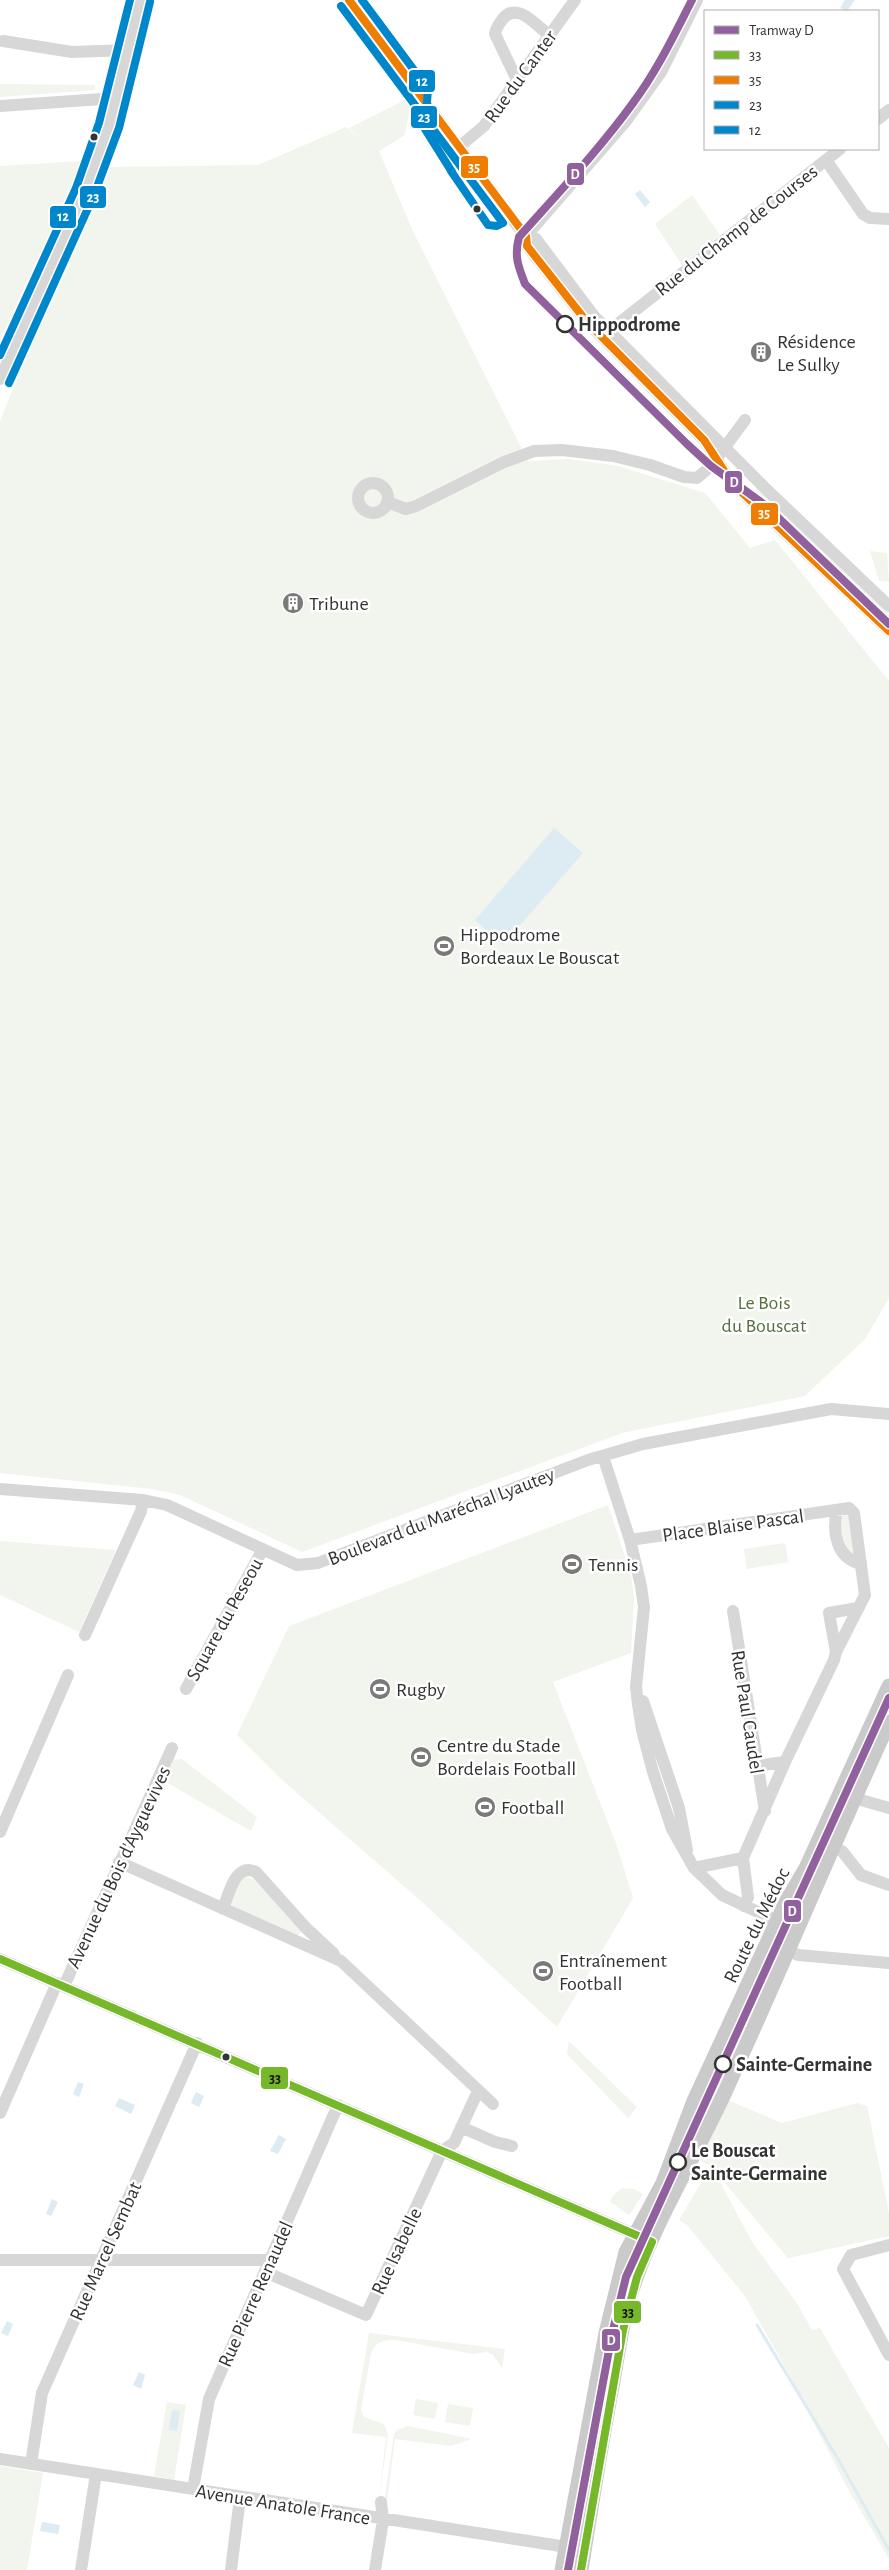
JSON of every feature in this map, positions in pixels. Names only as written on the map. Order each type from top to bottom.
[{"type":"main road","name":"Route du Médoc","points":[[562,2570],[619,2275],[634,2235],[663,2183],[694,2102],[777,1922],[806,1868],[889,1686]]},
{"type":"main road","name":"Route du Médoc","points":[[581,2570],[591,2500],[624,2318],[636,2279],[674,2195],[716,2112],[789,1952],[832,1846],[889,1722]]},
{"type":"street","points":[[0,379],[85,192],[95,165],[117,98],[140,0]]},
{"type":"street","points":[[350,0],[526,236],[527,246],[577,310],[610,346],[693,428],[732,483],[889,631]]},
{"type":"street","name":"Rue du Canter","points":[[459,147],[484,126],[575,0]]},
{"type":"street","points":[[526,236],[630,116],[661,72],[697,0]]},
{"type":"street","points":[[517,80],[495,34],[496,28],[507,13],[511,11],[520,13],[550,36]]},
{"type":"street","points":[[3,41],[72,52],[129,50]]},
{"type":"street","points":[[0,106],[117,98]]},
{"type":"street","points":[[879,118],[889,110]]},
{"type":"street","name":"Rue du Champ de Courses","points":[[609,330],[839,150]]},
{"type":"street","points":[[826,160],[863,214],[870,218],[889,219]]},
{"type":"street","points":[[526,236],[536,239],[594,316],[889,606]]},
{"type":"street","points":[[577,310],[603,331],[609,330]]},
{"type":"street","points":[[609,330],[610,346]]},
{"type":"street","points":[[387,502],[406,509],[416,506],[504,462],[534,451],[585,452],[640,462],[694,479],[704,473],[745,420]]},
{"type":"street","name":"Boulevard du Maréchal Lyautey","points":[[0,1489],[143,1500],[168,1505],[297,1565],[318,1563],[603,1456],[643,1444],[831,1409],[889,1414]]},
{"type":"street","points":[[603,1456],[630,1540],[644,1607],[636,1687],[638,1704],[687,1855],[702,1878],[722,1895],[798,1931]]},
{"type":"street","points":[[85,1635],[141,1511],[143,1500]]},
{"type":"street","points":[[744,1906],[748,1897],[743,1858],[836,1652],[865,1595],[861,1564],[852,1509],[837,1510],[837,1541],[843,1555],[861,1564]]},
{"type":"street","name":"Place Blaise Pascal","points":[[630,1540],[837,1510]]},
{"type":"street","name":"Square du Peseou","points":[[186,1689],[262,1549]]},
{"type":"street","points":[[836,1652],[829,1614],[858,1608]]},
{"type":"street","name":"Rue Paul Caudel","points":[[733,1612],[756,1766],[765,1812]]},
{"type":"street","points":[[0,1832],[68,1675]]},
{"type":"street","name":"Avenue du Bois d'Ayguevives","points":[[0,2113],[172,1748]]},
{"type":"street","points":[[756,1766],[785,1762]]},
{"type":"street","points":[[854,1798],[889,1808]]},
{"type":"street","points":[[832,1846],[842,1851],[861,1875],[889,1885]]},
{"type":"street","points":[[694,1868],[743,1858]]},
{"type":"street","points":[[119,1862],[341,1961]]},
{"type":"street","points":[[223,1909],[238,1874],[243,1869],[256,1872],[306,1928],[493,2104]]},
{"type":"street","points":[[768,1942],[789,1952],[807,1956],[889,1963]]},
{"type":"street","points":[[0,1959],[652,2242]]},
{"type":"street","name":"Rue Marcel Sembat","points":[[31,2464],[42,2393],[196,2043]]},
{"type":"street","name":"Rue Isabelle","points":[[267,2266],[366,2315],[442,2151],[454,2143],[478,2091]]},
{"type":"street","name":"Rue Pierre Renaudel","points":[[193,2488],[209,2399],[338,2105]]},
{"type":"street","points":[[461,2127],[495,2142],[512,2146]]},
{"type":"street","points":[[889,2244],[851,2255],[843,2269],[889,2356]]},
{"type":"street","points":[[0,2260],[102,2259],[267,2266]]},
{"type":"street","name":"Avenue Anatole France","points":[[0,2459],[230,2494],[240,2498],[566,2547]]},
{"type":"street","points":[[81,2570],[96,2474]]},
{"type":"street","points":[[231,2570],[240,2498]]},
{"type":"street","points":[[375,2570],[383,2520],[381,2502]]},
{"type":"green space","points":[[0,84],[95,85],[95,90],[0,97]]},
{"type":"green space","name":"Hippodrome Bordeaux Le Bouscat","points":[[405,100],[410,107],[405,135],[379,151],[412,229],[528,461],[569,459],[618,466],[705,493],[750,548],[775,540],[889,681],[889,1298],[865,1339],[805,1396],[622,1433],[302,1552],[180,1495],[152,1489],[0,1473],[0,421],[37,330],[101,192],[108,167],[258,165],[346,127],[365,141],[349,128]]},
{"type":"green space","points":[[83,161],[0,340],[0,166]]},
{"type":"green space","points":[[692,195],[720,235],[682,265],[655,224]]},
{"type":"green space","points":[[757,488],[889,614],[889,627],[751,496]]},
{"type":"green space","points":[[870,551],[887,553],[889,582],[879,581]]},
{"type":"green space","name":"Centre du Stade Bordelais Football","points":[[608,1505],[631,1575],[634,1596],[631,1653],[553,1682],[617,1846],[633,1898],[557,2027],[422,1902],[282,1780],[237,1735],[289,1626]]},
{"type":"green space","points":[[842,1513],[848,1513],[855,1553],[850,1557],[840,1532]]},
{"type":"green space","points":[[0,1541],[116,1550],[79,1632],[0,1595]]},
{"type":"green space","points":[[785,1543],[788,1562],[747,1569],[744,1549]]},
{"type":"green space","points":[[182,1759],[257,1817],[251,1831],[164,1781],[173,1760]]},
{"type":"green space","points":[[245,1877],[257,1880],[302,1930],[300,1934],[296,1936],[233,1908],[232,1900],[235,1891]]},
{"type":"green space","points":[[569,2041],[637,2107],[628,2118],[567,2054]]},
{"type":"green space","points":[[727,2100],[782,2123],[857,2103],[867,2106],[889,2213],[889,2236],[788,2258],[713,2169],[752,2242],[797,2303],[812,2330],[820,2328],[889,2448],[889,2559],[845,2484],[789,2374],[745,2296],[687,2225],[679,2220],[711,2166],[696,2158]]},
{"type":"green space","points":[[622,2188],[634,2189],[643,2194],[629,2215],[610,2202],[613,2196]]},
{"type":"green space","points":[[369,2333],[505,2349],[502,2368],[493,2355],[487,2352],[473,2354],[396,2340],[384,2341],[376,2346],[371,2353],[361,2410],[364,2417],[384,2424],[388,2434],[379,2502],[386,2437],[352,2433]]},
{"type":"green space","points":[[416,2399],[438,2403],[435,2419],[413,2415]]},
{"type":"green space","points":[[167,2402],[186,2405],[174,2480],[154,2476]]},
{"type":"green space","points":[[448,2404],[473,2408],[470,2426],[445,2422]]},
{"type":"green space","points":[[408,2426],[472,2439],[451,2446],[395,2439],[387,2503],[384,2503],[394,2434],[397,2430]]},
{"type":"green space","points":[[0,2466],[43,2473],[27,2570],[0,2570]]},
{"type":"shaded area","points":[[845,0],[855,0],[848,10],[840,8]]},
{"type":"shaded area","points":[[640,190],[650,202],[645,207],[635,194]]},
{"type":"shaded area","points":[[554,828],[583,853],[503,945],[475,920]]},
{"type":"shaded area","points":[[78,2082],[84,2084],[79,2097],[73,2094]]},
{"type":"shaded area","points":[[196,2092],[204,2096],[199,2107],[191,2103]]},
{"type":"shaded area","points":[[119,2098],[135,2105],[131,2114],[115,2106]]},
{"type":"shaded area","points":[[279,2135],[286,2139],[278,2154],[270,2151]]},
{"type":"shaded area","points":[[52,2199],[58,2202],[51,2216],[46,2214]]},
{"type":"shaded area","points":[[7,2321],[13,2324],[8,2336],[1,2333]]},
{"type":"shaded area","points":[[139,2372],[145,2375],[141,2389],[133,2385]]},
{"type":"shaded area","points":[[172,2410],[180,2411],[177,2431],[169,2430]]},
{"type":"shaded area","points":[[42,2522],[60,2525],[58,2534],[40,2531]]},
{"type":"waterway","points":[[757,2325],[838,2459],[889,2550]]},
{"type":"tram line","name":"D","points":[[692,0],[672,40],[642,91],[592,154],[519,237],[517,255],[520,272],[525,284],[687,444],[711,466],[765,505],[889,624]]},
{"type":"tram line","name":"D","points":[[568,2570],[612,2334],[626,2277],[889,1698]]},
{"type":"transit line","name":"12","points":[[0,355],[76,188],[99,123],[130,0]]},
{"type":"transit line","name":"35","points":[[349,0],[526,236],[527,246],[587,322],[704,440],[732,483],[889,631]]},
{"type":"transit line","name":"12","points":[[362,0],[428,89],[425,129],[452,172]]},
{"type":"transit line","name":"23","points":[[9,383],[94,195],[119,128],[150,2]]},
{"type":"transit line","name":"23","points":[[341,6],[503,223],[497,226],[488,225],[451,171]]},
{"type":"transit line","name":"33","points":[[0,1959],[652,2242],[637,2277],[623,2330],[581,2570]]},
{"type":"place","name":"Hippodrome","points":[[565,324]]},
{"type":"place","name":"Résidence Le Sulky","points":[[761,352]]},
{"type":"place","name":"Tribune","points":[[293,603]]},
{"type":"place","name":"Hippodrome Bordeaux Le Bouscat","points":[[444,946]]},
{"type":"place","name":"Tennis","points":[[572,1564]]},
{"type":"place","name":"Rugby","points":[[380,1689]]},
{"type":"place","name":"Centre du Stade Bordelais Football","points":[[421,1757]]},
{"type":"place","name":"Football","points":[[485,1807]]},
{"type":"place","name":"Entraînement Football","points":[[543,1971]]},
{"type":"place","name":"Sainte-Germaine","points":[[723,2064]]},
{"type":"place","name":"Le Bouscat Sainte-Germaine","points":[[678,2162]]},
{"type":"park label","name":"Le Bois du Bouscat","points":[[764,1314]]}]
